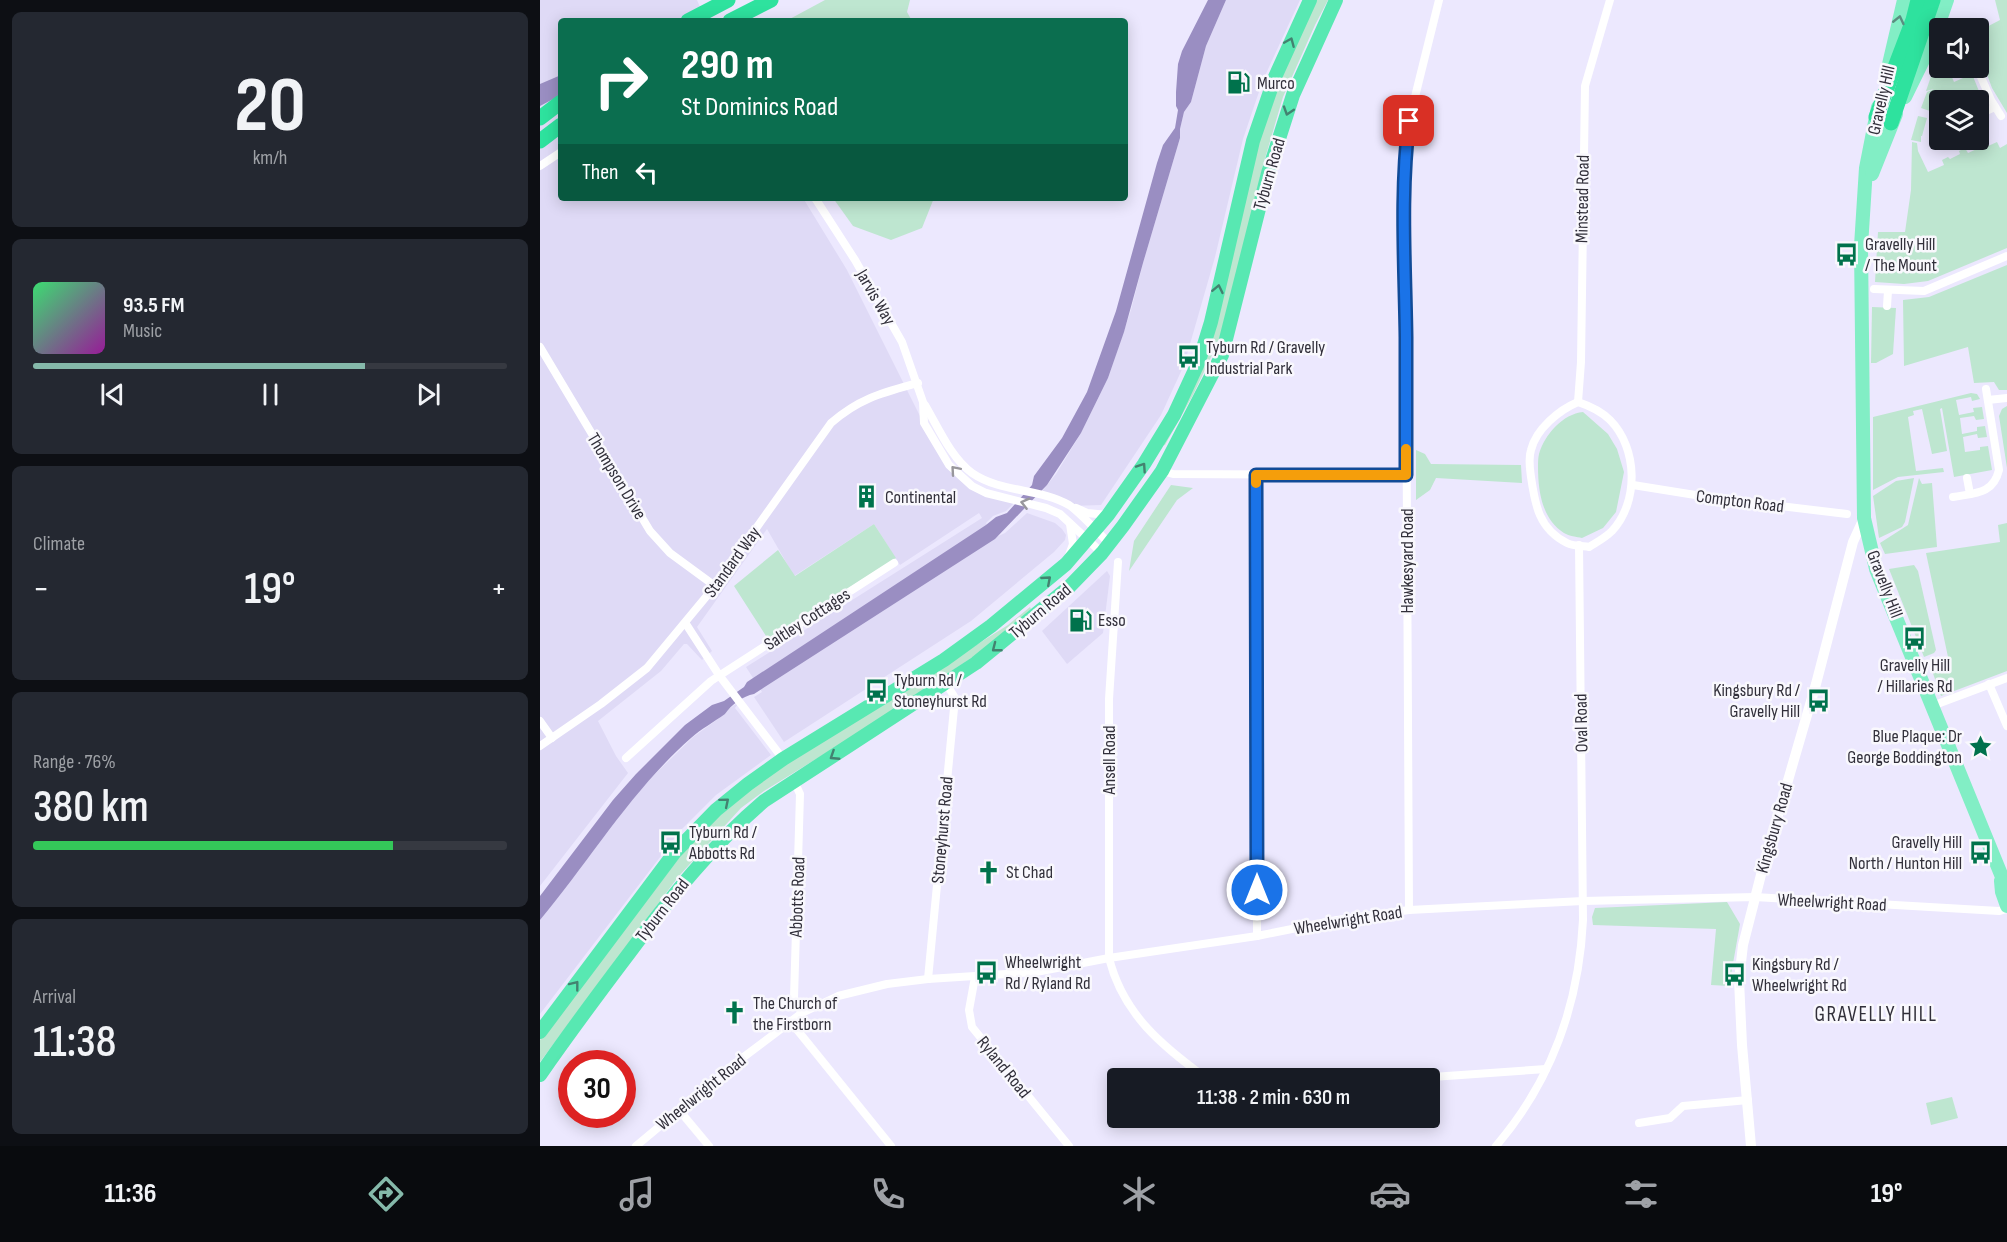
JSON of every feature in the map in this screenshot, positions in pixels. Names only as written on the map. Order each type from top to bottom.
[{"type":"highway","points":[[694,18],[727,0]]},
{"type":"highway","points":[[736,18],[771,0]]},
{"type":"highway","name":"Tyburn Road","points":[[540,1032],[675,852],[716,810],[748,783],[783,759],[944,660],[991,626],[1066,564],[1108,515],[1144,464],[1174,415],[1199,361],[1211,322],[1253,141],[1275,77],[1310,0]]},
{"type":"highway","name":"Tyburn Road","points":[[540,1075],[693,869],[735,826],[764,801],[946,683],[1024,626],[1070,587],[1106,548],[1162,471],[1222,355],[1268,173],[1293,95],[1336,0]]},
{"type":"highway","points":[[1876,117],[1918,0]]},
{"type":"highway","points":[[1891,123],[1933,0]]},
{"type":"highway","points":[[540,118],[558,104]]},
{"type":"highway","points":[[540,141],[558,127]]},
{"type":"main road","name":"Gravelly Hill","points":[[1904,0],[1866,168],[1861,246],[1864,518],[1876,568],[2007,889]]},
{"type":"main road","name":"Gravelly Hill","points":[[1942,18],[1947,0]]},
{"type":"main road","name":"Gravelly Hill","points":[[1864,202],[1891,123],[1929,52]]},
{"type":"main road","name":"Gravelly Hill","points":[[2000,876],[2007,908]]},
{"type":"street","points":[[727,0],[732,18]]},
{"type":"street","name":"Hawkesyard Road","points":[[1409,910],[1406,336],[1402,231],[1409,121],[1439,0]]},
{"type":"street","name":"Minstead Road","points":[[1578,402],[1581,362],[1585,86],[1610,0]]},
{"type":"street","points":[[1982,78],[2001,116]]},
{"type":"street","points":[[1989,110],[1995,107]]},
{"type":"street","points":[[540,166],[558,154]]},
{"type":"street","name":"Jarvis Way","points":[[817,201],[855,260],[902,342],[918,383],[923,402],[924,423],[949,465],[972,486],[986,493],[1046,508],[1060,514],[1070,524],[1092,535]]},
{"type":"street","points":[[1874,289],[1924,291],[2007,256]]},
{"type":"street","points":[[1887,306],[1888,291]]},
{"type":"street","name":"Thompson Drive","points":[[540,347],[650,531],[670,553],[715,586]]},
{"type":"street","name":"Standard Way","points":[[540,746],[647,668],[686,624],[715,586],[831,423],[848,408],[868,398],[918,383]]},
{"type":"street","points":[[1953,497],[1992,486],[1999,470],[1986,389]]},
{"type":"street","points":[[1988,400],[2007,398]]},
{"type":"street","name":"Jarvis Way","points":[[923,402],[951,448],[972,473],[988,481],[1054,499],[1070,506]]},
{"type":"street","points":[[1578,402],[1601,413],[1617,429],[1628,452],[1632,485],[1628,505],[1612,530],[1589,547],[1569,544],[1551,532],[1534,503],[1529,463],[1531,450],[1538,434],[1568,406],[1578,402]]},
{"type":"street","points":[[1162,471],[1173,474],[1406,475]]},
{"type":"street","points":[[1256,475],[1257,936]]},
{"type":"street","points":[[1967,478],[1970,494]]},
{"type":"street","name":"Compton Road","points":[[1632,485],[1714,498],[1847,514]]},
{"type":"street","points":[[1070,506],[1087,513],[1108,515]]},
{"type":"street","points":[[1070,506],[1092,535],[1106,548]]},
{"type":"street","name":"Kingsbury Road","points":[[1751,1146],[1739,980],[1743,945],[1853,542],[1864,518]]},
{"type":"street","points":[[1066,564],[1073,544],[1070,524]]},
{"type":"street","name":"Oval Road","points":[[1496,1146],[1525,1107],[1556,1052],[1576,982],[1582,945],[1579,545]]},
{"type":"street","name":"Ansell Road","points":[[1118,562],[1109,699],[1109,958],[1114,978],[1124,998],[1155,1038],[1193,1068]]},
{"type":"street","name":"Saltley Cottages","points":[[626,758],[719,675],[894,563]]},
{"type":"street","points":[[686,624],[719,675],[783,759]]},
{"type":"street","points":[[1932,706],[2007,678]]},
{"type":"street","name":"Stoneyhurst Road","points":[[928,979],[955,698],[946,683]]},
{"type":"street","points":[[1989,684],[2007,726]]},
{"type":"street","points":[[540,721],[552,738]]},
{"type":"street","name":"Abbotts Road","points":[[794,781],[800,794],[794,999],[802,1013]]},
{"type":"street","name":"Wheelwright Road","points":[[636,1146],[790,1021],[838,996],[865,988],[928,979],[1036,972],[1109,958],[1257,936],[1337,920],[1409,910],[1583,901],[1755,897],[1999,911],[2007,908]]},
{"type":"street","name":"Ryland Road","points":[[975,977],[969,1010],[972,1027],[1070,1146]]},
{"type":"street","points":[[790,1021],[891,1146]]},
{"type":"street","points":[[1440,1076],[1546,1069]]},
{"type":"street","points":[[1639,1123],[1670,1118],[1683,1106],[1748,1100]]},
{"type":"street","points":[[679,1110],[709,1146]]},
{"type":"shaded area","points":[[540,0],[697,0],[705,18],[558,18],[558,201],[805,201],[847,270],[923,422],[949,465],[971,485],[1016,501],[1006,511],[993,516],[986,523],[994,538],[1005,533],[1027,513],[1055,523],[1066,535],[1065,540],[1054,552],[971,621],[784,742],[754,697],[762,692],[746,667],[982,518],[979,513],[900,565],[874,524],[794,576],[767,529],[697,627],[712,651],[702,660],[687,644],[684,644],[661,671],[598,721],[616,756],[628,773],[540,886]]},
{"type":"shaded area","points":[[1208,0],[1226,0],[1206,46],[1191,102],[1184,112],[1180,138],[1124,332],[1108,378],[1081,433],[1047,485],[995,539],[754,694],[738,701],[725,714],[691,738],[649,780],[540,920],[540,896],[613,800],[685,725],[996,517],[1007,513],[1032,485],[1034,476],[1062,438],[1087,392],[1116,311],[1163,145],[1175,128],[1178,110],[1176,92],[1178,64],[1182,51]]},
{"type":"shaded area","points":[[1226,0],[1300,0],[1263,80],[1243,139],[1215,257],[1184,365],[1161,415],[1101,505],[1070,506],[1039,495],[1056,474],[1081,433],[1108,378],[1131,310],[1180,138],[1184,112],[1191,102],[1206,46]]},
{"type":"shaded area","points":[[558,76],[558,97],[540,106],[540,84]]},
{"type":"shaded area","name":"Esso","points":[[1107,571],[1110,576],[1103,633],[1067,664],[1042,631]]},
{"type":"shaded area","points":[[740,701],[735,708],[771,755],[716,795],[680,831],[540,1014],[540,920],[620,813],[651,778],[693,737]]},
{"type":"green space","points":[[825,0],[910,0],[907,12],[910,18],[792,18]]},
{"type":"green space","points":[[1316,0],[1328,0],[1283,97],[1263,165],[1232,298],[1220,338],[1193,395],[1165,445],[1161,446],[1191,387],[1257,142],[1277,84]]},
{"type":"green space","points":[[1995,0],[2007,0],[2007,113],[1988,78],[1989,26],[2000,20]]},
{"type":"green space","points":[[1930,78],[1952,78],[1954,82],[1963,78],[1974,78],[1979,90],[1932,90],[1934,89],[1926,91]]},
{"type":"green space","points":[[1929,91],[1929,111],[1921,108]]},
{"type":"green space","points":[[1918,116],[1927,118],[1921,142],[1911,140]]},
{"type":"green space","points":[[1912,142],[1917,143],[1918,151],[1928,172],[1944,165],[1942,160],[1960,154],[1961,150],[1966,150],[1968,153],[1975,150],[1989,150],[1989,146],[1997,142],[2000,148],[2007,144],[2007,248],[1928,281],[1904,284],[1875,282],[1878,232],[1905,232],[1911,190]]},
{"type":"green space","points":[[835,201],[933,201],[922,228],[891,240],[853,226]]},
{"type":"green space","points":[[2007,265],[2007,390],[1999,390],[1994,382],[1974,383],[1968,347],[1904,366],[1903,300],[1929,297]]},
{"type":"green space","points":[[1872,307],[1896,308],[1893,354],[1876,363],[1871,363]]},
{"type":"green space","points":[[1971,393],[1977,394],[1980,399],[1972,401],[1971,397],[1956,400],[1959,415],[1974,412],[1973,408],[1982,407],[1984,419],[1976,420],[1974,416],[1960,418],[1962,434],[1977,431],[1977,427],[1985,426],[1987,437],[1978,438],[1977,434],[1963,437],[1965,452],[1980,450],[1980,447],[1988,446],[1992,470],[1954,477],[1942,408],[1940,409],[1947,451],[1932,454],[1922,409],[1913,411],[1914,415],[1908,417],[1916,471],[1943,468],[1944,472],[1898,477],[1873,490],[1873,417]]},
{"type":"green space","points":[[2007,406],[2007,468],[1999,416],[2002,409]]},
{"type":"green space","points":[[1583,412],[1608,434],[1617,449],[1624,472],[1616,512],[1603,528],[1582,538],[1564,533],[1546,512],[1540,495],[1538,465],[1539,454],[1550,432],[1562,421]]},
{"type":"green space","points":[[1416,450],[1425,454],[1431,464],[1521,465],[1522,483],[1436,478],[1430,490],[1416,500]]},
{"type":"green space","points":[[1914,478],[1905,522],[1902,527],[1879,538],[1873,496],[1896,481]]},
{"type":"green space","points":[[1919,478],[1922,484],[1932,483],[1937,547],[1885,554],[1880,543],[1908,525]]},
{"type":"green space","points":[[1171,485],[1193,488],[1177,500],[1129,571],[1134,541]]},
{"type":"green space","points":[[2007,523],[2007,671],[1941,696],[1930,665],[1948,657],[1926,553],[2000,542],[1998,525]]},
{"type":"green space","points":[[874,524],[896,558],[768,639],[734,586],[778,550],[795,576]]},
{"type":"green space","points":[[1914,565],[1918,571],[1936,650],[1924,657],[1889,569]]},
{"type":"green space","points":[[1030,607],[1031,609],[997,641],[741,808],[678,877],[540,1062],[540,1040],[682,854],[734,801],[782,767],[1008,625]]},
{"type":"green space","points":[[1727,902],[1740,924],[1729,986],[1711,985],[1716,929],[1593,925],[1592,917],[1595,908]]},
{"type":"green space","points":[[1952,1097],[1958,1118],[1931,1125],[1926,1103]]},
{"type":"slow traffic","points":[[1256,483],[1256,475],[1406,475],[1406,449]]},
{"type":"place","name":"Murco","points":[[1239,83]]},
{"type":"place","name":"Gravelly Hill / The Mount","points":[[1847,254]]},
{"type":"place","name":"Tyburn Rd / Gravelly Industrial Park","points":[[1188,357]]},
{"type":"place","name":"Continental","points":[[867,497]]},
{"type":"place","name":"Esso","points":[[1080,620]]},
{"type":"place","name":"Gravelly Hill / Hillaries Rd","points":[[1915,639]]},
{"type":"place","name":"Tyburn Rd / Stoneyhurst Rd","points":[[876,690]]},
{"type":"place","name":"Kingsbury Rd / Gravelly Hill","points":[[1818,700]]},
{"type":"place","name":"Blue Plaque: Dr George Boddington","points":[[1980,746]]},
{"type":"place","name":"Tyburn Rd / Abbotts Rd","points":[[671,842]]},
{"type":"place","name":"Gravelly Hill North / Hunton Hill","points":[[1980,852]]},
{"type":"place","name":"St Chad","points":[[988,872]]},
{"type":"place","name":"Wheelwright Rd / Ryland Rd","points":[[987,972]]},
{"type":"place","name":"Kingsbury Rd / Wheelwright Rd","points":[[1734,974]]},
{"type":"place","name":"The Church of the Firstborn","points":[[735,1013]]},
{"type":"district","name":"GRAVELLY HILL","points":[[1876,1014]]},
{"type":"route","points":[[1257,890],[1256,475],[1406,475],[1406,336],[1402,231],[1409,121]]}]
